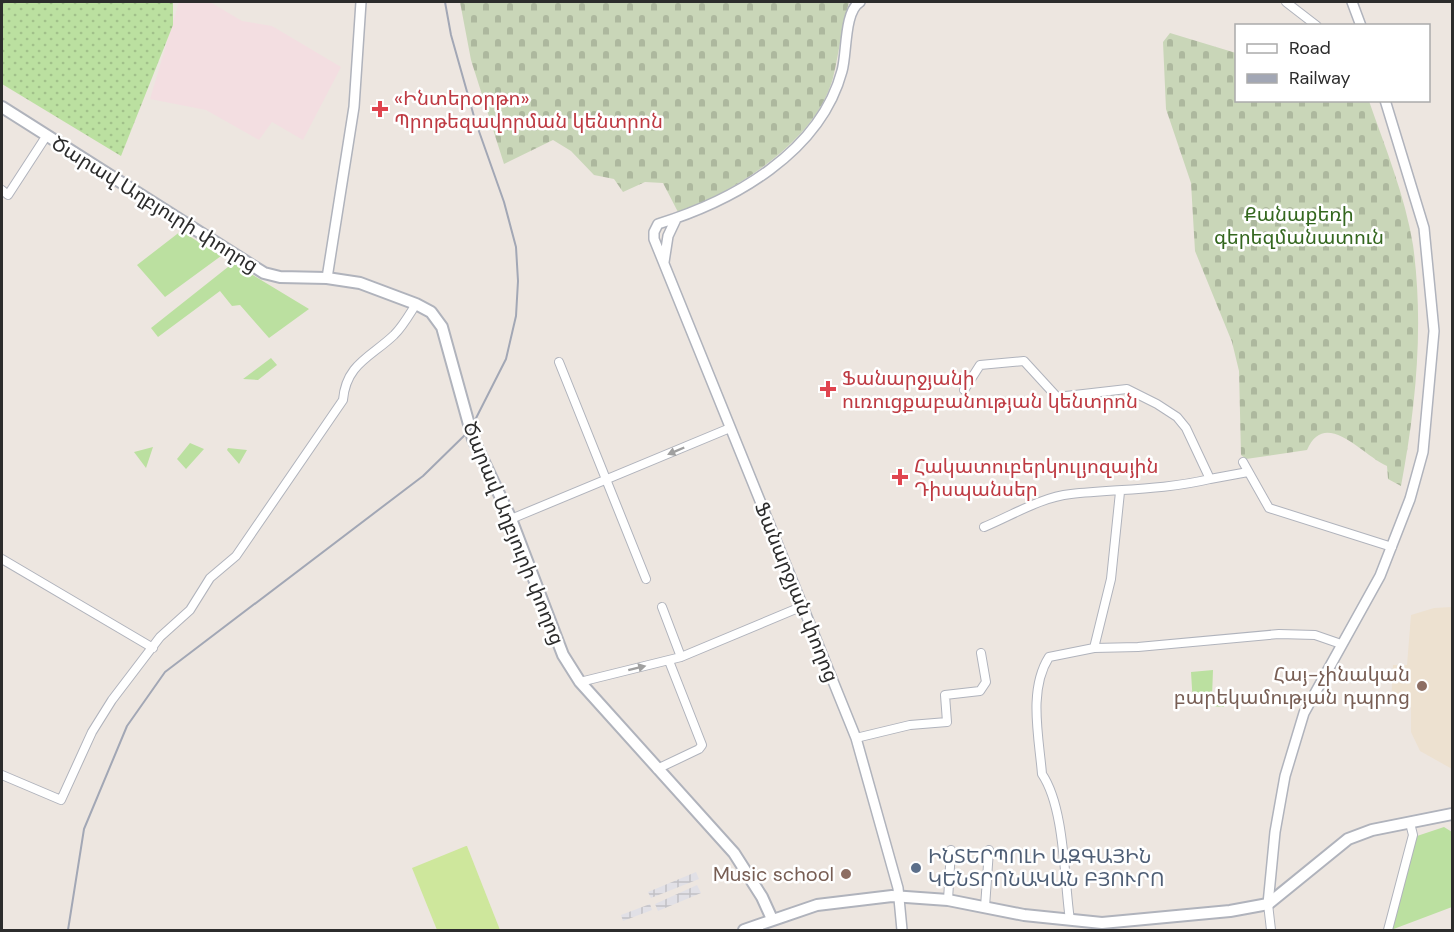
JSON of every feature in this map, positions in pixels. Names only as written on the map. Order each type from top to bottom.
[{"type":"main road","name":"Ծարավ Աղբյուրի փողոց","points":[[2,107],[264,273],[280,277],[327,278],[360,283],[431,312],[442,327],[470,430],[511,519],[563,655],[580,682],[734,853],[762,897],[766,924]]},
{"type":"main road","points":[[744,930],[817,905],[900,896],[948,900],[1070,920],[1102,922],[1230,911],[1270,903],[1348,839],[1371,830],[1452,814]]},
{"type":"street","points":[[327,278],[354,107],[361,2]]},
{"type":"street","name":"Ֆանարջյան փողոց","points":[[860,2],[855,4],[849,21],[842,71],[828,106],[807,134],[784,158],[758,178],[717,203],[658,224],[654,232],[656,246],[856,738],[900,896],[903,930]]},
{"type":"street","points":[[1286,2],[1314,24]]},
{"type":"street","points":[[1351,2],[1359,24]]},
{"type":"street","points":[[1271,930],[1270,903],[1275,832],[1291,752],[1304,712],[1380,576],[1392,547],[1423,452],[1434,331],[1424,228],[1387,102]]},
{"type":"street","points":[[1270,903],[1278,833],[1294,752],[1307,713],[1330,668],[1383,577],[1413,500],[1426,452],[1437,337],[1435,301],[1426,227],[1387,102]]},
{"type":"street","points":[[4,195],[47,135]]},
{"type":"street","points":[[664,262],[668,236],[676,219]]},
{"type":"street","points":[[2,775],[61,800],[97,724],[112,700],[170,627],[190,610],[210,578],[236,556],[343,400],[346,380],[368,354],[398,331],[416,304]]},
{"type":"street","points":[[964,390],[980,364],[1024,361],[1057,397],[1127,389],[1177,417],[1193,441],[1210,479]]},
{"type":"street","points":[[559,362],[646,579]]},
{"type":"street","points":[[511,519],[730,428]]},
{"type":"street","points":[[1243,462],[1255,480],[1264,502],[1275,511],[1319,522],[1392,547]]},
{"type":"street","points":[[984,527],[1059,497],[1120,492],[1248,472]]},
{"type":"street","points":[[1094,648],[1112,579],[1120,492]]},
{"type":"street","points":[[2,559],[153,648]]},
{"type":"street","points":[[662,606],[681,657]]},
{"type":"street","points":[[580,682],[681,657],[803,606]]},
{"type":"street","points":[[1070,920],[1062,841],[1048,784],[1042,774],[1036,704],[1038,687],[1049,657],[1094,648],[1138,647],[1279,634],[1315,635],[1341,644]]},
{"type":"street","points":[[856,738],[910,725],[947,722],[945,695],[980,691],[986,682],[981,653]]},
{"type":"street","points":[[657,769],[699,749],[702,745],[669,661]]},
{"type":"street","points":[[1388,930],[1413,835],[1410,823]]},
{"type":"street","points":[[948,900],[951,850]]},
{"type":"street","points":[[986,907],[989,850]]},
{"type":"shaded area","points":[[179,2],[210,2],[242,21],[272,26],[341,67],[303,140],[272,122],[259,140],[206,110],[150,99]]},
{"type":"shaded area","name":"Հայ-չինական բարեկամության դպրոց","points":[[1452,607],[1452,769],[1420,751],[1411,732],[1411,706],[1391,705],[1393,665],[1407,665],[1411,615],[1434,608]]},
{"type":"shaded area","points":[[696,872],[699,879],[651,898],[648,892]]},
{"type":"shaded area","points":[[697,885],[701,893],[658,911],[655,904]]},
{"type":"shaded area","points":[[650,904],[652,910],[623,921],[621,915]]},
{"type":"green space","points":[[2,2],[173,2],[173,25],[121,156],[2,84]]},
{"type":"green space","points":[[460,2],[849,2],[833,78],[824,101],[809,123],[771,161],[725,191],[679,214],[663,183],[645,182],[623,192],[614,179],[594,175],[571,151],[553,140],[504,164],[471,60]]},
{"type":"green space","name":"Քանաքեռի գերեզմանատուն","points":[[1170,33],[1235,53],[1235,102],[1369,102],[1405,208],[1413,245],[1416,275],[1417,366],[1411,426],[1401,486],[1388,479],[1387,466],[1333,433],[1323,433],[1315,438],[1307,450],[1246,459],[1241,455],[1239,371],[1232,342],[1195,251],[1191,183],[1166,109],[1163,42]]},
{"type":"green space","points":[[181,231],[221,256],[165,297],[137,265]]},
{"type":"green space","points":[[233,263],[309,309],[269,338],[240,305],[232,306],[220,291],[158,337],[151,328]]},
{"type":"green space","points":[[271,358],[277,365],[258,380],[243,379]]},
{"type":"green space","points":[[190,443],[204,449],[186,469],[177,459]]},
{"type":"green space","points":[[153,447],[146,468],[134,452]]},
{"type":"green space","points":[[228,448],[247,450],[239,464],[227,450]]},
{"type":"green space","points":[[1213,670],[1212,697],[1225,697],[1224,707],[1193,705],[1191,672]]},
{"type":"green space","points":[[1444,827],[1452,832],[1452,907],[1391,930],[1417,836]]},
{"type":"green space","points":[[467,846],[500,930],[437,930],[412,868]]},
{"type":"railway","points":[[68,930],[84,829],[127,726],[165,672],[423,476],[470,430],[506,359],[516,316],[518,281],[516,247],[504,202],[475,120],[451,35],[445,2]]},
{"type":"place","name":"«Ինտերօրթո» Պրոթեզավորման կենտրոն","points":[[380,109]]},
{"type":"place","name":"Ֆանարջյանի ուռուցքաբանության կենտրոն","points":[[828,389]]},
{"type":"place","name":"Հակատուբերկուլյոզային Դիսպանսեր","points":[[900,477]]},
{"type":"place","name":"Հայ-չինական բարեկամության դպրոց","points":[[1422,686]]},
{"type":"place","name":"ԻՆՏԵՐՊՈԼԻ ԱԶԳԱՅԻՆ ԿԵՆՏՐՈՆԱԿԱՆ ԲՅՈՒՐՈ","points":[[916,868]]},
{"type":"place","name":"Music school","points":[[846,874]]}]
